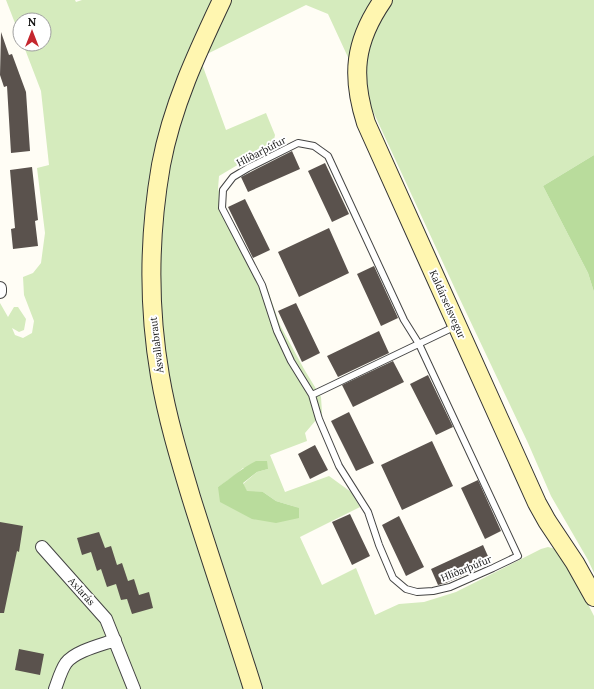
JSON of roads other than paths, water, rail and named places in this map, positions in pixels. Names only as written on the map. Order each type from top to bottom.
[{"type":"main road","name":"Ásvallabraut","points":[[222,0],[197,52],[180,94],[162,163],[152,242],[152,307],[160,376],[172,434],[253,689]]},
{"type":"main road","name":"Kaldárselsvegur","points":[[383,0],[373,14],[364,32],[359,50],[357,85],[366,123],[537,503],[575,563],[594,597]]},
{"type":"street","name":"Axlarás","points":[[42,547],[106,619],[134,689]]},
{"type":"street","points":[[55,689],[67,662],[74,656],[91,648],[115,640]]},
{"type":"lane","name":"Hlíðarþúfur","points":[[298,143],[314,146],[328,156],[404,320],[419,344],[518,556],[450,587],[433,591],[417,592],[399,585],[393,578],[379,545],[368,512],[339,466],[318,419],[312,395],[291,361],[277,331],[262,285],[222,208],[223,190],[233,177],[298,143]]},
{"type":"lane","points":[[312,395],[458,325]]}]
